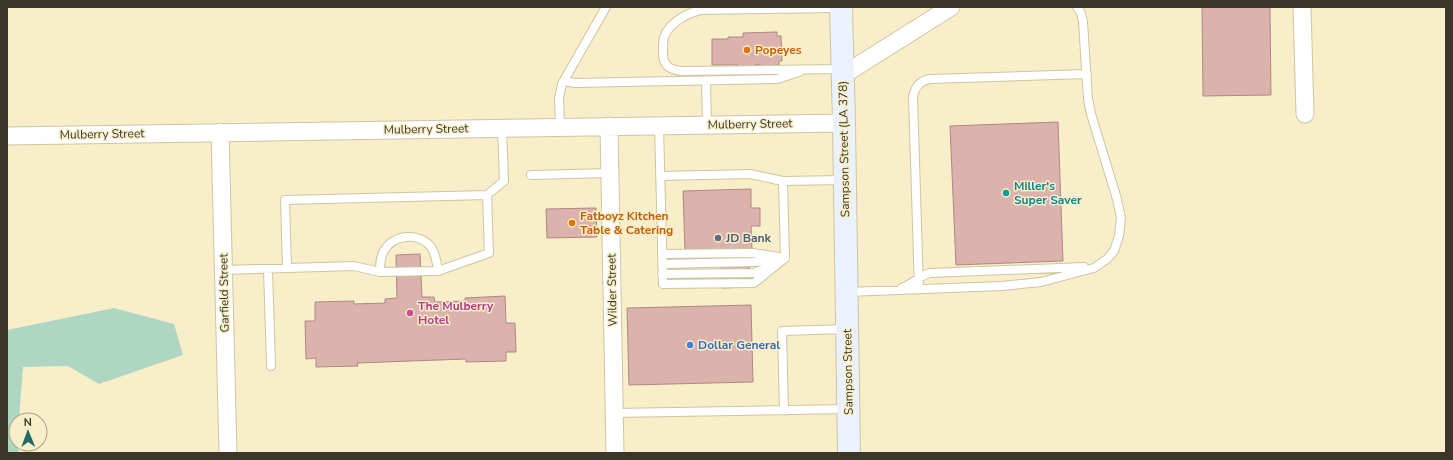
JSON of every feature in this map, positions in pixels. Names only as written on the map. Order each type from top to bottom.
[{"type":"main road","name":"Sampson Street (LA 378)","points":[[841,7],[847,292]]},
{"type":"main road","name":"Sampson Street","points":[[847,292],[849,453]]},
{"type":"street","points":[[843,72],[951,7]]},
{"type":"street","points":[[1302,7],[1305,114]]},
{"type":"street","name":"Mulberry Street","points":[[7,136],[844,123]]},
{"type":"street","name":"Wilder Street","points":[[609,126],[615,453]]},
{"type":"street","name":"Garfield Street","points":[[220,132],[228,453]]},
{"type":"lane","points":[[560,127],[559,98],[564,81],[606,7]]},
{"type":"lane","points":[[841,7],[701,10],[693,12],[676,22],[668,30],[663,42],[663,58],[665,65],[676,70],[808,69],[843,72]]},
{"type":"lane","points":[[847,292],[1002,286],[1041,282],[1094,268],[1107,259],[1114,251],[1119,236],[1121,218],[1117,199],[1091,114],[1088,99],[1083,22],[1081,13],[1077,7]]},
{"type":"lane","points":[[564,81],[575,83],[777,79],[808,69]]},
{"type":"lane","points":[[919,289],[913,97],[914,90],[918,84],[930,79],[1086,74]]},
{"type":"lane","points":[[706,81],[707,125]]},
{"type":"lane","points":[[659,126],[663,284],[754,283],[785,258]]},
{"type":"lane","points":[[287,268],[285,200],[487,195],[504,181],[502,128]]},
{"type":"lane","points":[[531,175],[610,173]]},
{"type":"lane","points":[[660,176],[750,174],[783,181],[845,180]]},
{"type":"lane","points":[[783,181],[785,258]]},
{"type":"lane","points":[[224,270],[354,266],[380,272],[438,271],[489,253],[487,195]]},
{"type":"lane","points":[[380,272],[380,261],[383,251],[398,238],[408,236],[425,241],[431,247],[436,255],[438,271]]},
{"type":"lane","points":[[662,254],[753,253],[785,258]]},
{"type":"lane","points":[[662,264],[753,262],[785,258]]},
{"type":"lane","points":[[896,290],[909,285],[918,277],[930,273],[1082,268],[1094,266],[1107,259]]},
{"type":"lane","points":[[268,269],[271,366]]},
{"type":"lane","points":[[784,411],[782,331],[847,330]]},
{"type":"lane","points":[[614,413],[848,410]]},
{"type":"green space","points":[[114,308],[174,324],[183,355],[99,384],[68,366],[23,367],[20,412],[8,412],[8,452],[19,453],[7,453],[7,330]]},
{"type":"building","points":[[1202,7],[1270,7],[1271,95],[1203,96]]},
{"type":"building","name":"Popeyes","points":[[777,32],[777,36],[781,36],[782,61],[779,61],[779,65],[775,65],[775,67],[760,67],[760,64],[753,67],[737,67],[738,65],[712,65],[712,39],[743,37],[743,33]]},
{"type":"building","name":"Miller's Super Saver","points":[[1058,122],[1063,261],[956,265],[950,126]]},
{"type":"building","name":"JD Bank","points":[[751,189],[751,208],[760,208],[760,226],[751,226],[752,249],[749,250],[750,287],[722,288],[721,251],[685,252],[683,191]]},
{"type":"building","name":"Fatboyz Kitchen Table & Catering","points":[[596,208],[597,237],[547,238],[546,209]]},
{"type":"building","name":"The Mulberry Hotel","points":[[420,254],[422,297],[434,297],[435,302],[465,301],[465,298],[505,296],[506,323],[515,323],[516,352],[506,352],[506,361],[466,362],[466,359],[357,363],[358,366],[316,367],[316,358],[306,359],[305,321],[315,321],[315,302],[354,301],[354,304],[385,303],[385,299],[397,298],[396,255]]},
{"type":"building","name":"Dollar General","points":[[751,305],[753,382],[629,385],[627,308]]},
{"type":"place","name":"Popeyes","points":[[747,50]]},
{"type":"place","name":"Miller's Super Saver","points":[[1006,193]]},
{"type":"place","name":"Fatboyz Kitchen Table & Catering","points":[[572,223]]},
{"type":"place","name":"JD Bank","points":[[718,238]]},
{"type":"place","name":"The Mulberry Hotel","points":[[410,313]]},
{"type":"place","name":"Dollar General","points":[[690,345]]}]
